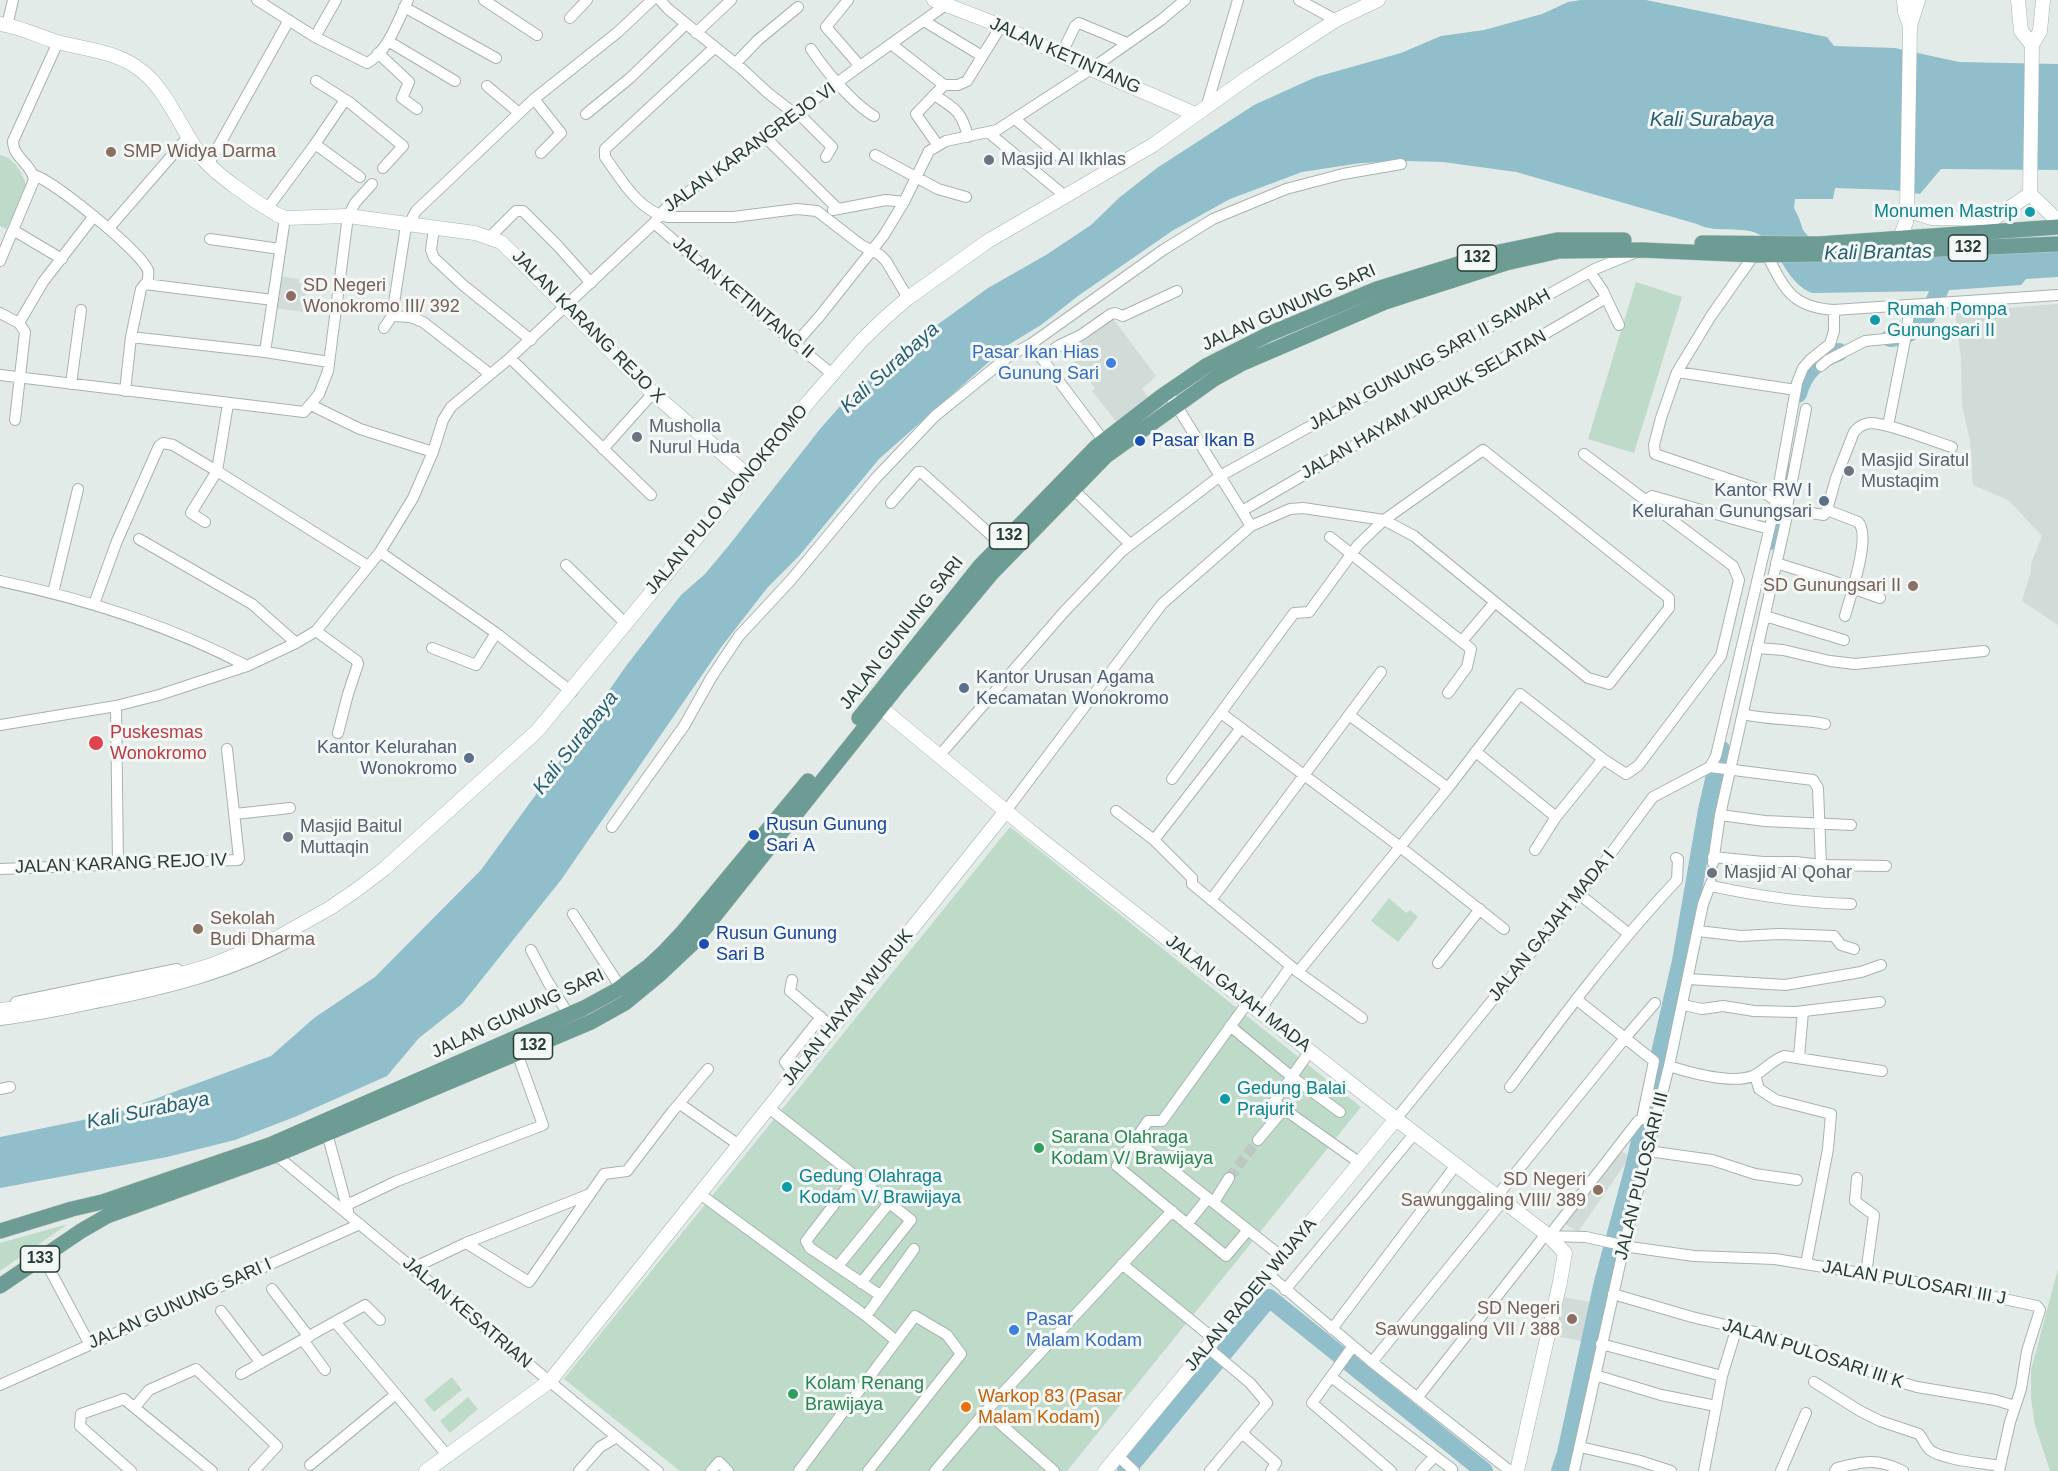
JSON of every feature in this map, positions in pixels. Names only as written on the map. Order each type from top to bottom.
[{"type":"main road","name":"132","points":[[1904,244],[2058,227]]},
{"type":"main road","name":"JALAN GUNUNG SARI","points":[[876,704],[992,573],[1106,456],[1206,366],[1269,334],[1377,289],[1504,257],[1557,240],[1594,239],[1766,252]]},
{"type":"main road","name":"132","points":[[1904,244],[2058,244]]},
{"type":"main road","name":"JALAN GUNUNG SARI","points":[[1504,257],[1559,252],[1642,250],[1766,252],[1904,244]]},
{"type":"main road","name":"JALAN GUNUNG SARI","points":[[104,1209],[418,1088],[517,1053],[591,1022],[625,1003],[678,958],[709,912],[876,704],[980,566],[1104,441],[1172,399]]},
{"type":"main road","name":"JALAN GUNUNG SARI","points":[[0,1231],[72,1209],[104,1209],[276,1155],[327,1133],[569,1015],[621,987],[650,966],[709,912]]},
{"type":"main road","points":[[72,1209],[80,1211],[85,1218],[81,1231]]},
{"type":"main road","name":"133","points":[[0,1286],[81,1231],[104,1209]]},
{"type":"street","points":[[13,0],[4,25],[58,42],[111,54],[128,61],[145,73],[175,114],[188,137],[110,228]]},
{"type":"street","points":[[257,0],[315,37],[368,63],[388,40],[406,3],[496,58]]},
{"type":"street","points":[[315,37],[336,0]]},
{"type":"street","points":[[484,0],[537,35]]},
{"type":"street","points":[[570,18],[587,0]]},
{"type":"street","points":[[384,328],[392,316],[405,232],[416,211],[534,99],[618,32],[652,0]]},
{"type":"street","points":[[696,33],[731,0]]},
{"type":"street","points":[[848,0],[826,27],[860,66]]},
{"type":"street","points":[[796,344],[884,235],[929,151],[946,141],[997,130],[1091,69],[1161,20],[1185,0]]},
{"type":"street","points":[[1201,111],[1238,0]]},
{"type":"street","points":[[1299,0],[1336,20]]},
{"type":"street","name":"JALAN PULO WONOKROMO","points":[[0,1010],[52,1004],[157,981],[212,965],[273,940],[293,929],[330,908],[384,869],[537,731],[572,692],[625,623],[832,374],[862,340],[908,298],[988,241],[1152,145],[1250,76],[1336,20],[1378,0]]},
{"type":"street","points":[[1904,0],[1910,30]]},
{"type":"street","points":[[1904,244],[1907,204],[1910,30],[1918,0]]},
{"type":"street","points":[[2018,0],[2019,25],[2032,48]]},
{"type":"street","points":[[2043,0],[2040,31],[2032,48],[2030,187],[2058,221]]},
{"type":"street","points":[[664,1],[696,33],[768,93],[796,113],[831,147],[826,158]]},
{"type":"street","name":"JALAN KARANGREJO VI","points":[[316,631],[368,566],[386,556],[434,452],[443,420],[451,407],[531,340],[665,209],[924,21],[944,1]]},
{"type":"street","name":"JALAN KETINTANG","points":[[944,1],[1091,69],[1201,111]]},
{"type":"street","points":[[735,64],[758,40],[798,7]]},
{"type":"street","points":[[208,165],[289,20]]},
{"type":"street","points":[[924,21],[982,56]]},
{"type":"street","points":[[1061,55],[1075,26],[1079,23],[1127,43]]},
{"type":"street","points":[[586,114],[630,78],[686,24]]},
{"type":"street","points":[[891,44],[944,85],[963,84],[1001,26]]},
{"type":"street","points":[[388,40],[455,81]]},
{"type":"street","points":[[58,42],[13,141],[15,152],[34,175],[48,181],[110,228],[144,265],[148,276],[147,284],[141,290],[131,337],[125,391]]},
{"type":"street","name":"JALAN KETINTANG II","points":[[714,48],[604,152],[604,157],[656,219],[832,374]]},
{"type":"street","points":[[811,50],[852,98],[874,116]]},
{"type":"street","points":[[378,53],[409,82],[402,98],[417,109]]},
{"type":"street","points":[[316,81],[345,100],[403,146],[383,168]]},
{"type":"street","points":[[938,144],[916,114],[944,85]]},
{"type":"street","points":[[487,86],[519,113]]},
{"type":"street","points":[[934,95],[960,114],[968,137]]},
{"type":"street","points":[[534,99],[561,133],[541,153]]},
{"type":"street","points":[[267,209],[345,100]]},
{"type":"street","points":[[1015,119],[1060,157]]},
{"type":"street","points":[[988,132],[1065,196]]},
{"type":"street","name":"JALAN KARANG REJO X","points":[[188,137],[208,165],[267,209],[285,218],[348,216],[475,233],[490,237],[509,248],[653,393],[747,475]]},
{"type":"street","points":[[765,137],[838,209]]},
{"type":"street","points":[[315,144],[360,177]]},
{"type":"street","points":[[876,155],[938,189],[966,197]]},
{"type":"street","points":[[612,827],[684,726],[711,678],[739,636],[791,580],[875,479],[934,416],[1009,356],[1031,344],[1163,249],[1213,219],[1286,189],[1343,174],[1401,164]]},
{"type":"street","points":[[0,261],[33,186],[34,175]]},
{"type":"street","points":[[0,375],[304,412],[319,394],[329,362],[348,216],[372,184]]},
{"type":"street","points":[[1907,204],[1932,218],[1987,219],[1999,216],[2030,187]]},
{"type":"street","points":[[656,219],[734,217],[797,209],[817,211],[886,200],[904,201]]},
{"type":"street","points":[[490,237],[516,211],[523,211],[591,283]]},
{"type":"street","points":[[817,211],[886,261],[908,298]]},
{"type":"street","points":[[19,323],[44,282],[94,216]]},
{"type":"street","points":[[265,352],[285,218]]},
{"type":"street","points":[[1987,219],[2025,238],[2058,238]]},
{"type":"street","points":[[434,228],[431,250],[434,258],[463,285],[531,340]]},
{"type":"street","points":[[13,230],[62,258]]},
{"type":"street","points":[[210,239],[280,249]]},
{"type":"street","name":"JALAN GUNUNG SARI II SAWAH","points":[[939,756],[1063,613],[1130,544],[1220,476],[1601,266],[1642,250]]},
{"type":"street","points":[[1845,616],[1863,540],[1862,526],[1858,522],[1783,505],[1758,489],[1655,454],[1654,445],[1661,418],[1677,372],[1711,316],[1749,265],[1766,252],[1774,270],[1796,300],[1811,307],[1834,309],[2058,296]]},
{"type":"street","points":[[1590,272],[1619,325]]},
{"type":"street","points":[[147,284],[273,300]]},
{"type":"street","points":[[1041,358],[1081,335],[1111,314],[1123,316],[1177,291]]},
{"type":"street","name":"JALAN HAYAM WURUK SELATAN","points":[[1242,511],[1606,298]]},
{"type":"street","points":[[1888,426],[1910,305]]},
{"type":"street","points":[[1821,360],[1832,342],[1834,309]]},
{"type":"street","points":[[71,384],[81,310]]},
{"type":"street","points":[[0,313],[19,323],[25,332],[15,420]]},
{"type":"street","points":[[392,316],[410,317],[423,322],[490,374]]},
{"type":"street","points":[[1821,865],[1818,788],[1813,780],[1712,767],[1769,529],[1783,505],[1800,411],[1796,390],[1803,368],[1865,341],[1906,334]]},
{"type":"street","points":[[131,337],[265,352],[329,362]]},
{"type":"street","points":[[1031,344],[1104,441]]},
{"type":"street","points":[[510,358],[651,495]]},
{"type":"street","points":[[1677,372],[1796,390]]},
{"type":"street","points":[[603,449],[653,393]]},
{"type":"street","points":[[1172,399],[1251,526]]},
{"type":"street","points":[[206,522],[190,513],[217,471],[228,404]]},
{"type":"street","points":[[311,405],[360,429],[434,452]]},
{"type":"street","points":[[1826,513],[1836,478],[1857,428],[1870,423],[1888,426],[1952,447]]},
{"type":"street","points":[[94,604],[117,541],[159,446],[164,443],[173,445],[217,471],[368,566]]},
{"type":"street","name":"JALAN HAYAM WURUK","points":[[426,1471],[446,1454],[550,1381],[1006,811],[1162,604],[1251,526],[1290,509],[1303,508],[1384,520],[1414,536],[1588,678],[1609,684],[1669,608],[1669,598],[1483,450],[1384,520]]},
{"type":"street","points":[[1248,1230],[1226,1256],[1118,1166],[1148,1121],[1162,1121],[1230,1026],[1294,969],[1448,788],[1520,694],[1603,759],[1626,774],[1638,766],[1721,656],[1739,580],[1733,566],[1584,454]]},
{"type":"street","points":[[891,503],[921,471],[1001,544]]},
{"type":"street","points":[[53,593],[78,489]]},
{"type":"street","points":[[1073,489],[1130,544]]},
{"type":"street","points":[[1646,501],[1652,496],[1769,529]]},
{"type":"street","points":[[1783,505],[1786,516],[1743,714],[1728,770],[1713,860],[1886,866]]},
{"type":"street","points":[[1172,779],[1294,613],[1310,612],[1351,554],[1384,520]]},
{"type":"street","points":[[1330,537],[1471,649],[1467,667],[1448,693]]},
{"type":"street","points":[[139,539],[252,604],[296,643]]},
{"type":"street","points":[[386,556],[496,633],[572,692]]},
{"type":"street","points":[[1776,563],[1880,598]]},
{"type":"street","points":[[566,566],[625,623]]},
{"type":"street","points":[[0,581],[125,613],[247,666]]},
{"type":"street","points":[[1462,641],[1495,602]]},
{"type":"street","points":[[1765,616],[1844,640]]},
{"type":"street","points":[[0,724],[116,706],[159,695],[247,666],[316,631],[358,664],[338,733]]},
{"type":"street","points":[[432,648],[477,665],[496,633]]},
{"type":"street","points":[[1757,648],[1783,650],[1830,661],[1855,664],[1984,651]]},
{"type":"street","points":[[1211,900],[1381,672]]},
{"type":"street","name":"JALAN GAJAH MADA","points":[[876,704],[1006,811],[1396,1119],[1548,1235]]},
{"type":"street","points":[[116,706],[118,864]]},
{"type":"street","points":[[1221,713],[1399,846],[1504,929]]},
{"type":"street","points":[[1743,714],[1766,719],[1813,721],[1825,724]]},
{"type":"street","points":[[1349,715],[1448,788]]},
{"type":"street","points":[[1154,840],[1241,728]]},
{"type":"street","name":"JALAN KARANG REJO IV","points":[[0,869],[238,860],[227,749]]},
{"type":"street","points":[[1476,752],[1556,817]]},
{"type":"street","points":[[1534,850],[1556,817],[1603,759]]},
{"type":"street","name":"JALAN GAJAH MADA I","points":[[1396,1119],[1579,894],[1653,797],[1712,767]]},
{"type":"street","points":[[235,814],[290,808]]},
{"type":"street","points":[[1116,811],[1154,840],[1192,878],[1192,884],[1211,900],[1294,969],[1362,1018]]},
{"type":"street","points":[[1720,814],[1765,821],[1851,825]]},
{"type":"street","points":[[1510,1087],[1576,999],[1677,880],[1678,859],[1676,858]]},
{"type":"street","name":"JALAN PULOSARI III","points":[[1574,1471],[1622,1245],[1670,1066],[1703,904],[1711,884],[1746,894],[1798,902],[1851,904]]},
{"type":"street","points":[[1579,894],[1629,934]]},
{"type":"street","points":[[1438,963],[1480,909]]},
{"type":"street","points":[[573,914],[621,987]]},
{"type":"street","name":"JALAN PULO WONOKROMO","points":[[0,1020],[177,985],[270,952],[294,939],[293,929]]},
{"type":"street","points":[[1698,931],[1741,936],[1779,934],[1834,936],[1841,945],[1854,949]]},
{"type":"street","points":[[531,950],[569,1015]]},
{"type":"street","points":[[0,1004],[51,996],[207,963]]},
{"type":"street","points":[[1688,979],[1785,985],[1861,972],[1881,965]]},
{"type":"street","points":[[792,980],[790,991],[833,1028]]},
{"type":"street","points":[[1417,1398],[1642,1119],[1654,1061],[1576,999]]},
{"type":"street","points":[[1683,1005],[1702,1009],[1724,1006],[1754,1011],[1803,1011],[1880,1002]]},
{"type":"street","points":[[1372,1362],[1625,1038],[1655,1003]]},
{"type":"street","points":[[1799,1057],[1803,1011]]},
{"type":"street","points":[[795,1074],[785,1065],[785,1062],[821,1017]]},
{"type":"street","points":[[1230,1026],[1292,1077],[1340,1112]]},
{"type":"street","points":[[1310,1051],[1274,1102],[1360,1163]]},
{"type":"street","points":[[327,1133],[348,1210],[397,1181],[543,1125],[517,1053]]},
{"type":"street","points":[[1670,1066],[1711,1077],[1743,1078],[1755,1075],[1781,1057],[1799,1057],[1882,1071]]},
{"type":"street","points":[[466,1243],[529,1282],[604,1174],[627,1171],[708,1069]]},
{"type":"street","points":[[1755,1075],[1759,1089],[1776,1100],[1831,1114],[1828,1149],[1806,1264]]},
{"type":"street","points":[[680,1104],[739,1145]]},
{"type":"street","points":[[769,1108],[911,1220],[861,1283]]},
{"type":"street","points":[[1258,1140],[1284,1109]]},
{"type":"street","name":"JALAN RADEN WIJAYA","points":[[1105,1471],[1121,1459],[1268,1274],[1396,1119]]},
{"type":"street","points":[[1285,1290],[1415,1133]]},
{"type":"street","points":[[1136,1140],[1282,1257]]},
{"type":"street","points":[[1648,1151],[1712,1160],[1755,1174],[1797,1180]]},
{"type":"street","name":"JALAN KESATRIAN","points":[[276,1155],[348,1210],[360,1224],[658,1471]]},
{"type":"street","points":[[1332,1329],[1456,1165]]},
{"type":"street","points":[[856,1176],[806,1241],[810,1248],[880,1295]]},
{"type":"street","points":[[1187,1224],[1229,1178]]},
{"type":"street","points":[[1857,1178],[1855,1201],[1874,1215],[1866,1274]]},
{"type":"street","points":[[413,1268],[466,1243],[590,1194]]},
{"type":"street","points":[[700,1194],[896,1340]]},
{"type":"street","points":[[838,1266],[890,1203]]},
{"type":"street","points":[[935,1471],[986,1411],[1172,1211]]},
{"type":"street","name":"JALAN GUNUNG SARI I","points":[[0,1385],[360,1224]]},
{"type":"street","points":[[1548,1235],[1586,1237],[1622,1245]]},
{"type":"street","points":[[1517,1471],[1564,1262],[1564,1253],[1548,1235]]},
{"type":"street","name":"JALAN PULOSARI III J","points":[[1622,1245],[1694,1256],[1775,1259],[2034,1304],[2040,1310],[2027,1351],[2021,1389],[2000,1468]]},
{"type":"street","points":[[866,1316],[914,1249]]},
{"type":"street","points":[[43,1257],[90,1345]]},
{"type":"street","points":[[1122,1264],[1250,1383],[1267,1403],[1210,1471]]},
{"type":"street","points":[[1268,1274],[1332,1329],[1347,1354],[1372,1362],[1510,1471]]},
{"type":"street","points":[[272,1289],[325,1370]]},
{"type":"street","name":"JALAN PULOSARI III K","points":[[1613,1294],[1692,1317],[1737,1327],[1815,1351],[1917,1387],[1995,1400],[2015,1406]]},
{"type":"street","points":[[241,1374],[365,1305],[380,1320]]},
{"type":"street","points":[[221,1311],[261,1363]]},
{"type":"street","points":[[799,1471],[915,1316],[947,1335],[961,1354],[868,1471]]},
{"type":"street","points":[[336,1323],[446,1454]]},
{"type":"street","points":[[1704,1471],[1722,1376],[1737,1327]]},
{"type":"street","points":[[1601,1344],[1722,1376]]},
{"type":"street","points":[[1347,1354],[1312,1403],[1391,1471]]},
{"type":"street","points":[[135,1407],[149,1390],[196,1369],[277,1446],[254,1471]]},
{"type":"street","points":[[1595,1375],[1661,1395],[1716,1406]]},
{"type":"street","points":[[1331,1377],[1452,1471]]},
{"type":"street","points":[[1814,1382],[1880,1421],[1919,1434],[1935,1453],[2000,1468]]},
{"type":"street","points":[[310,1465],[396,1395]]},
{"type":"street","points":[[131,1471],[80,1426],[81,1414],[124,1399],[212,1471]]},
{"type":"street","points":[[986,1411],[1054,1471]]},
{"type":"street","points":[[1780,1471],[1806,1413]]},
{"type":"street","points":[[1242,1433],[1276,1463],[1271,1471]]},
{"type":"street","points":[[579,1471],[600,1448],[617,1437]]},
{"type":"street","points":[[1580,1447],[1637,1460],[1671,1471]]},
{"type":"street","points":[[1421,1471],[1435,1456]]},
{"type":"street","points":[[1121,1459],[1134,1471]]},
{"type":"street","points":[[1837,1470],[1867,1461],[1902,1471]]},
{"type":"street","points":[[711,1471],[719,1462],[728,1471]]},
{"type":"shaded area","name":"SD Negeri Wonokromo III/ 392","points":[[279,276],[299,279],[299,283],[307,284],[303,312],[275,308]]},
{"type":"shaded area","points":[[2058,304],[2058,625],[2022,601],[2031,564],[2042,536],[2008,500],[1973,485],[1970,440],[1962,406],[1961,358],[1955,312]]},
{"type":"shaded area","name":"Pasar Ikan Hias Gunung Sari","points":[[1111,316],[1156,376],[1142,389],[1151,401],[1119,425],[1092,391],[1095,388],[1065,350]]},
{"type":"shaded area","name":"SD Negeri Sawunggaling VIII/ 389","points":[[1619,1149],[1630,1157],[1578,1232],[1564,1223]]},
{"type":"shaded area","name":"SD Negeri Sawunggaling VII / 388","points":[[1558,1296],[1595,1303],[1586,1342],[1550,1335]]},
{"type":"green space","points":[[0,155],[15,164],[28,189],[6,229],[0,226]]},
{"type":"green space","points":[[1636,282],[1682,297],[1634,453],[1588,439]]},
{"type":"green space","name":"Sarana Olahraga Kodam V/ Brawijaya","points":[[1010,827],[1361,1107],[1067,1471],[680,1471],[564,1379]]},
{"type":"green space","points":[[1389,898],[1406,913],[1410,910],[1418,917],[1398,942],[1371,921]]},
{"type":"green space","points":[[68,1224],[0,1271],[0,1243]]},
{"type":"green space","points":[[2058,1269],[2058,1471],[2050,1471],[2035,1425],[2031,1398],[2031,1370]]},
{"type":"green space","points":[[452,1377],[462,1390],[434,1412],[424,1400]]},
{"type":"green space","points":[[468,1397],[478,1409],[450,1433],[440,1421]]},
{"type":"water","name":"Kali Surabaya","points":[[1646,0],[1827,37],[1834,46],[1895,48],[1959,62],[2058,64],[2058,170],[1941,169],[1920,194],[1893,190],[1835,188],[1833,199],[1795,199],[1794,208],[1803,230],[1825,256],[2058,252],[2058,277],[2026,279],[2021,285],[1937,291],[1812,293],[1796,283],[1764,238],[1750,231],[1705,227],[1516,172],[1443,162],[1361,163],[1302,172],[1230,199],[1172,231],[1078,296],[1041,325],[1008,345],[879,459],[799,556],[768,587],[722,646],[561,880],[462,1004],[419,1038],[387,1076],[297,1116],[235,1140],[167,1157],[0,1188],[0,1137],[117,1113],[271,1056],[314,1018],[375,977],[481,870],[626,666],[681,595],[705,574],[730,544],[820,429],[848,397],[937,325],[988,288],[1046,255],[1091,225],[1120,197],[1157,168],[1254,105],[1316,77],[1401,53],[1441,36],[1484,30],[1542,14],[1568,2]]},
{"type":"waterway","points":[[1890,338],[1902,336],[1921,324],[1946,274]]},
{"type":"waterway","points":[[1798,394],[1808,373],[1818,363],[1839,352]]},
{"type":"waterway","points":[[1770,541],[1780,512],[1786,472]]},
{"type":"waterway","points":[[1560,1471],[1566,1453],[1603,1282],[1635,1163],[1681,961],[1707,810],[1721,749]]},
{"type":"waterway","points":[[1126,1471],[1269,1298],[1484,1471]]},
{"type":"tunnel","points":[[1711,883],[1713,863]]},
{"type":"tunnel","points":[[1229,1178],[1258,1140]]},
{"type":"place","name":"SMP Widya Darma","points":[[111,152]]},
{"type":"place","name":"Masjid Al Ikhlas","points":[[989,160]]},
{"type":"place","name":"Monumen Mastrip","points":[[2030,212]]},
{"type":"place","name":"SD Negeri Wonokromo III/ 392","points":[[291,296]]},
{"type":"place","name":"Rumah Pompa Gunungsari II","points":[[1875,320]]},
{"type":"place","name":"Pasar Ikan Hias Gunung Sari","points":[[1111,363]]},
{"type":"place","name":"Musholla Nurul Huda","points":[[637,437]]},
{"type":"place","name":"Pasar Ikan B","points":[[1140,441]]},
{"type":"place","name":"Masjid Siratul Mustaqim","points":[[1849,471]]},
{"type":"place","name":"Kantor RW I Kelurahan Gunungsari","points":[[1824,501]]},
{"type":"place","name":"SD Gunungsari II","points":[[1913,586]]},
{"type":"place","name":"Kantor Urusan Agama Kecamatan Wonokromo","points":[[964,688]]},
{"type":"place","name":"Puskesmas Wonokromo","points":[[96,743]]},
{"type":"place","name":"Kantor Kelurahan Wonokromo","points":[[469,758]]},
{"type":"place","name":"Rusun Gunung Sari A","points":[[754,835]]},
{"type":"place","name":"Masjid Baitul Muttaqin","points":[[288,837]]},
{"type":"place","name":"Masjid Al Qohar","points":[[1712,873]]},
{"type":"place","name":"Sekolah Budi Dharma","points":[[198,929]]},
{"type":"place","name":"Rusun Gunung Sari B","points":[[704,944]]},
{"type":"place","name":"Gedung Balai Prajurit","points":[[1225,1099]]},
{"type":"place","name":"Sarana Olahraga Kodam V/ Brawijaya","points":[[1039,1148]]},
{"type":"place","name":"Gedung Olahraga Kodam V/ Brawijaya","points":[[787,1187]]},
{"type":"place","name":"SD Negeri Sawunggaling VIII/ 389","points":[[1598,1190]]},
{"type":"place","name":"SD Negeri Sawunggaling VII / 388","points":[[1572,1319]]},
{"type":"place","name":"Pasar Malam Kodam","points":[[1014,1330]]},
{"type":"place","name":"Kolam Renang Brawijaya","points":[[793,1394]]},
{"type":"place","name":"Warkop 83 (Pasar Malam Kodam)","points":[[966,1407]]},
{"type":"water label","name":"Kali Brantas","points":[[1878,253]]}]
